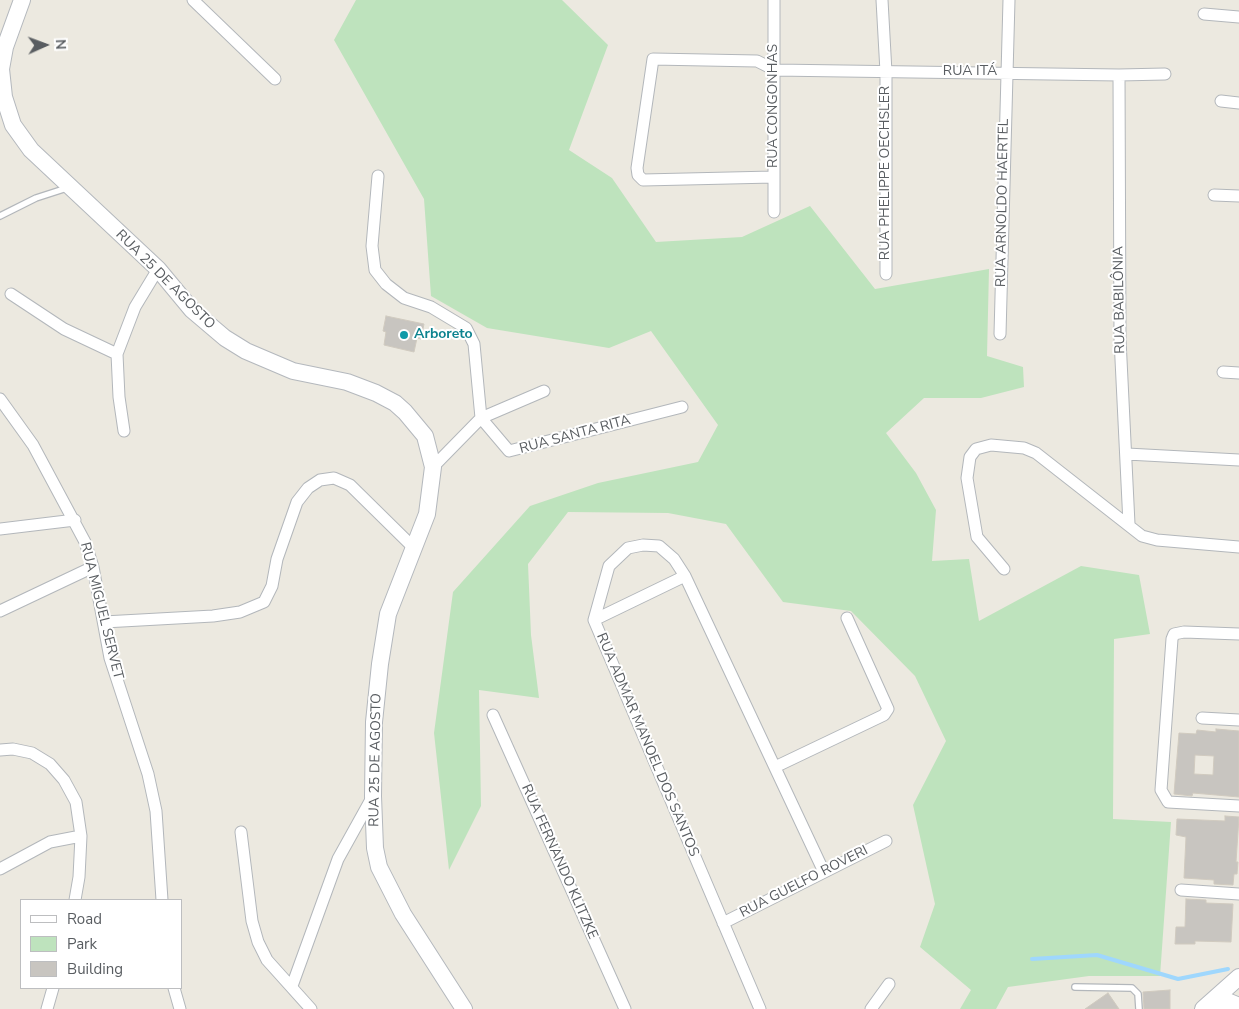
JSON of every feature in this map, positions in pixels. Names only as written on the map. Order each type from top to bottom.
[{"type":"street","points":[[193,0],[275,79]]},
{"type":"street","name":"RUA CONGONHAS","points":[[774,0],[774,212]]},
{"type":"street","name":"RUA PHELIPPE OECHSLER","points":[[882,0],[886,72],[886,274]]},
{"type":"street","name":"RUA ARNOLDO HAERTEL","points":[[1000,334],[1009,0]]},
{"type":"street","name":"RUA 25 DE AGOSTO","points":[[17,3],[0,69],[4,97],[13,126],[31,150],[68,187],[158,269],[192,310],[225,338],[246,351],[293,371],[346,382],[376,393],[395,403],[425,436],[433,467],[427,514],[388,614],[381,656],[374,722],[373,796],[376,848],[379,867],[403,914],[464,1009]]},
{"type":"street","points":[[1204,14],[1239,17]]},
{"type":"street","points":[[773,177],[643,180],[638,175],[637,168],[652,59],[758,61],[775,70]]},
{"type":"street","name":"RUA ITÁ","points":[[775,70],[1119,76],[1165,74]]},
{"type":"street","name":"RUA BABILÔNIA","points":[[1119,76],[1120,339],[1129,524]]},
{"type":"street","points":[[1221,101],[1239,102]]},
{"type":"street","points":[[378,176],[372,246],[375,270],[386,284],[404,298],[431,307],[466,328],[474,344],[481,418]]},
{"type":"street","points":[[1214,194],[1239,196]]},
{"type":"street","points":[[124,431],[119,397],[117,354],[135,307],[158,269]]},
{"type":"street","points":[[12,294],[64,329],[117,354]]},
{"type":"street","points":[[1223,372],[1239,373]]},
{"type":"street","points":[[433,467],[481,418],[544,391]]},
{"type":"street","name":"RUA MIGUEL SERVET","points":[[0,399],[33,445],[75,520],[85,542],[93,567],[110,658],[148,774],[154,802],[162,899]]},
{"type":"street","name":"RUA SANTA RITA","points":[[481,418],[509,451],[514,451],[682,407]]},
{"type":"street","points":[[1004,569],[977,537],[967,478],[970,458],[976,449],[991,445],[1024,448],[1036,453],[1142,536],[1157,540],[1239,546]]},
{"type":"street","points":[[1127,454],[1239,460]]},
{"type":"street","points":[[104,622],[213,616],[240,612],[264,602],[272,586],[277,559],[297,502],[308,488],[320,480],[334,478],[350,485],[414,548]]},
{"type":"street","points":[[0,530],[75,520]]},
{"type":"street","name":"RUA ADMAR MANOEL DOS SANTOS","points":[[760,1009],[594,620],[609,566],[628,548],[643,544],[659,546],[674,559],[685,576],[824,872]]},
{"type":"street","points":[[0,611],[93,567]]},
{"type":"street","points":[[594,620],[685,576]]},
{"type":"street","points":[[775,767],[884,715],[888,709],[847,618]]},
{"type":"street","points":[[1239,634],[1184,632],[1174,634],[1172,639],[1161,790],[1168,802],[1239,806]]},
{"type":"street","name":"RUA FERNANDO KLITZKE","points":[[493,715],[625,1009]]},
{"type":"street","points":[[1202,718],[1239,720]]},
{"type":"street","points":[[0,750],[13,749],[32,752],[50,764],[64,780],[76,802],[81,836],[79,878],[75,899]]},
{"type":"street","points":[[292,986],[338,859],[373,796]]},
{"type":"street","points":[[241,832],[252,921],[258,942],[267,960],[311,1009]]},
{"type":"street","points":[[0,869],[50,842],[81,836]]},
{"type":"street","name":"RUA GUELFO ROVERI","points":[[723,923],[886,841]]},
{"type":"street","points":[[1181,890],[1239,894]]},
{"type":"street","points":[[1205,1007],[1239,977]]},
{"type":"street","points":[[871,1009],[889,984]]},
{"type":"street","points":[[47,1009],[53,989]]},
{"type":"street","points":[[174,989],[180,1009]]},
{"type":"street","points":[[1205,1007],[1227,1001],[1239,1006]]},
{"type":"lane","points":[[0,216],[36,198],[68,187]]},
{"type":"lane","points":[[1075,988],[1132,988],[1138,994],[1139,1009]]},
{"type":"green space","points":[[356,0],[562,0],[608,45],[569,150],[612,178],[656,242],[742,237],[810,206],[875,289],[989,269],[987,356],[1023,367],[1024,387],[981,398],[924,398],[886,433],[916,473],[936,510],[932,561],[969,559],[979,621],[1081,566],[1139,575],[1150,634],[1114,639],[1113,819],[1171,822],[1160,976],[1089,976],[1008,987],[996,1009],[960,1009],[971,990],[920,947],[935,904],[913,805],[946,741],[915,676],[851,611],[783,602],[726,524],[668,513],[568,512],[528,564],[531,635],[539,698],[479,690],[481,806],[449,870],[434,733],[453,592],[530,506],[598,483],[698,462],[718,425],[651,331],[609,348],[487,328],[431,296],[424,199],[334,40]]},
{"type":"building","name":"Arboreto","points":[[386,316],[424,324],[421,339],[417,338],[414,352],[384,345],[386,332],[383,331]]},
{"type":"building","points":[[1216,729],[1239,731],[1239,797],[1193,793],[1192,796],[1174,794],[1179,733],[1196,734],[1197,730],[1216,732]],"holes":[[[1195,755],[1214,756],[1213,775],[1194,774]]]},
{"type":"building","points":[[1225,816],[1239,817],[1237,874],[1234,874],[1233,885],[1214,884],[1214,880],[1184,878],[1186,837],[1176,835],[1177,819],[1225,821]]},
{"type":"building","points":[[1186,899],[1206,900],[1206,903],[1233,904],[1231,942],[1195,941],[1195,944],[1175,944],[1176,927],[1185,927]]},
{"type":"building","points":[[1170,990],[1170,1009],[1144,1009],[1143,992]]},
{"type":"building","points":[[1108,993],[1119,1009],[1085,1009]]},
{"type":"waterway","points":[[1032,959],[1097,955],[1178,979],[1228,969]]},
{"type":"place","name":"Arboreto","points":[[404,335]]}]
